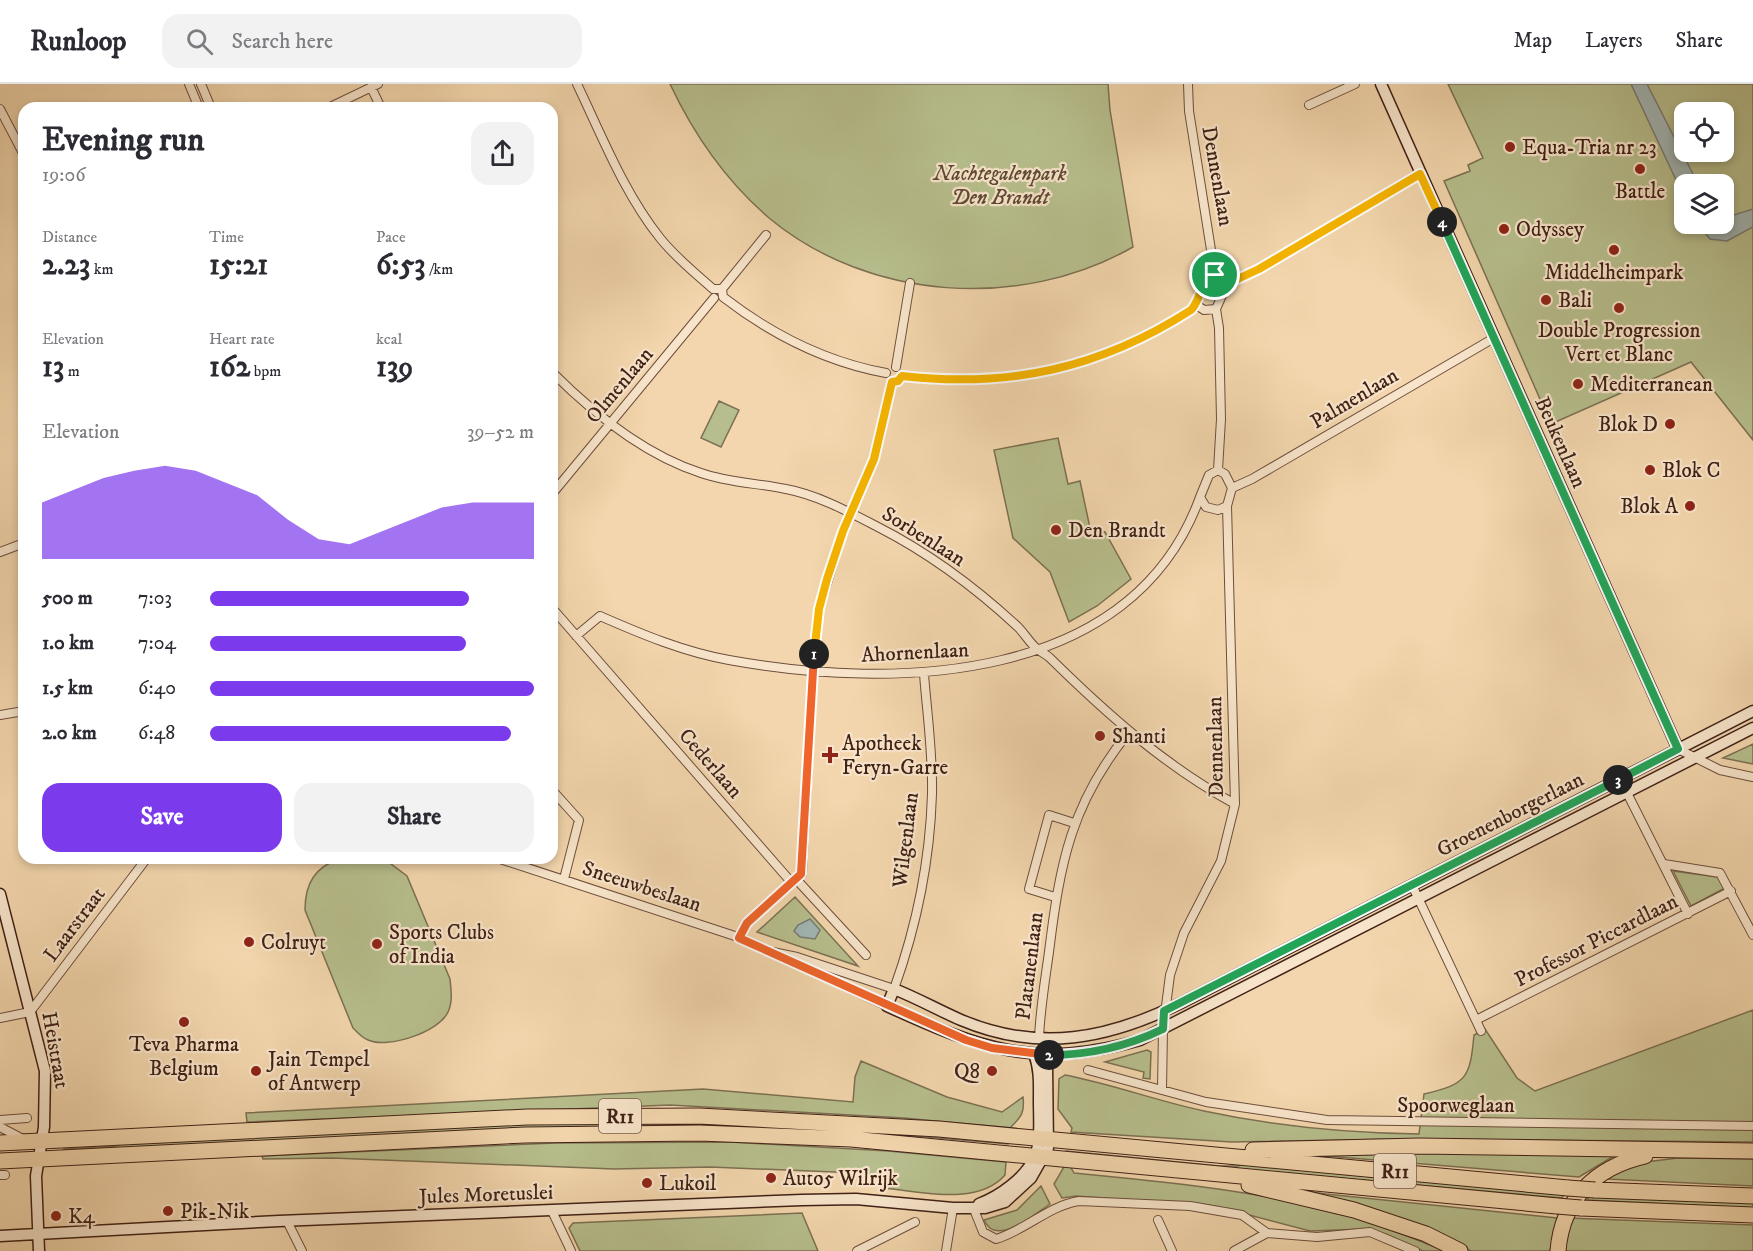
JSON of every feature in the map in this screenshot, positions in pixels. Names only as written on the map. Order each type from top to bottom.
[{"type":"highway","name":"R11","points":[[0,1143],[612,1116],[781,1118],[1043,1139],[1568,1188],[1753,1196]]},
{"type":"highway","name":"R11","points":[[2,1170],[38,1158],[612,1133],[789,1136],[1581,1208],[1753,1215]]},
{"type":"highway","points":[[1220,1155],[1286,1149],[1419,1146],[1753,1151]]},
{"type":"highway","points":[[1558,1251],[1568,1209],[1598,1175],[1629,1159],[1687,1150]]},
{"type":"highway","points":[[1218,1175],[1258,1188],[1354,1210],[1426,1234],[1460,1251]]},
{"type":"street","points":[[189,84],[196,102]]},
{"type":"street","points":[[201,84],[208,102]]},
{"type":"street","points":[[577,84],[630,191],[660,239],[718,294],[764,328],[840,361],[886,373],[892,382],[874,459],[827,579],[819,609],[813,670],[801,874],[747,923],[739,938]]},
{"type":"street","name":"Dennenlaan","points":[[1188,84],[1189,111],[1215,275]]},
{"type":"street","points":[[1309,105],[1355,84]]},
{"type":"street","name":"Beukenlaan","points":[[1381,84],[1416,176],[1494,338],[1678,749]]},
{"type":"street","points":[[341,102],[375,86],[379,102]]},
{"type":"street","points":[[0,109],[18,143]]},
{"type":"street","points":[[1218,470],[1221,419],[1219,328],[1216,309],[1227,284],[1259,269],[1416,176]]},
{"type":"street","name":"Olmenlaan","points":[[558,487],[766,235]]},
{"type":"street","points":[[902,376],[954,381],[988,380],[1047,372],[1098,357],[1132,343],[1177,319],[1197,304],[1207,279],[1215,275],[1224,277],[1227,284]]},
{"type":"street","points":[[896,367],[910,283]]},
{"type":"street","points":[[1197,304],[1204,310],[1216,309]]},
{"type":"street","name":"Palmenlaan","points":[[1232,488],[1252,479],[1494,338]]},
{"type":"street","points":[[886,373],[891,367],[896,367],[900,368],[902,376]]},
{"type":"street","points":[[892,382],[898,381],[902,376]]},
{"type":"street","name":"Sorbenlaan","points":[[558,377],[611,423],[652,451],[701,473],[788,489],[851,514],[908,544],[950,572],[1002,613],[1036,649],[1049,656],[1069,679],[1129,732],[1184,774],[1235,804]]},
{"type":"street","points":[[1218,470],[1225,474],[1232,488]]},
{"type":"street","points":[[1218,470],[1209,475],[1200,498],[1206,507],[1218,510],[1227,506]]},
{"type":"street","name":"Dennenlaan","points":[[1164,1011],[1174,960],[1184,933],[1221,861],[1235,804],[1227,506],[1232,488]]},
{"type":"street","name":"Ahornenlaan","points":[[576,636],[600,616],[655,640],[727,660],[864,674],[924,674],[983,666],[1079,633],[1118,610],[1142,588],[1176,549],[1200,498]]},
{"type":"street","points":[[0,552],[18,545]]},
{"type":"street","name":"Cederlaan","points":[[558,615],[794,881]]},
{"type":"street","name":"Wilgenlaan","points":[[887,1006],[916,908],[929,828],[932,793],[924,674]]},
{"type":"street","name":"Groenenborgerlaan","points":[[894,988],[980,1027],[1008,1035],[1039,1039],[1093,1036],[1130,1026],[1164,1011],[1753,711]]},
{"type":"street","points":[[0,715],[18,712]]},
{"type":"street","name":"Groenenborgerlaan","points":[[887,1006],[966,1040],[992,1048],[1053,1055],[1123,1045],[1163,1029],[1627,792],[1699,760],[1753,728]]},
{"type":"street","name":"Platanenlaan","points":[[1039,1039],[1056,897],[1074,824],[1100,771],[1129,732]]},
{"type":"street","points":[[1678,749],[1720,770],[1753,777]]},
{"type":"street","points":[[1620,779],[1688,914]]},
{"type":"street","points":[[558,797],[579,820],[564,879]]},
{"type":"street","name":"Platanenlaan","points":[[1056,897],[1029,889],[1049,815],[1074,824]]},
{"type":"street","name":"Laarstraat","points":[[30,1012],[142,864]]},
{"type":"street","name":"Sneeuwbeslaan","points":[[516,864],[739,938],[774,952],[887,1006]]},
{"type":"street","points":[[1664,864],[1720,873],[1753,935]]},
{"type":"street","points":[[794,881],[866,955]]},
{"type":"street","points":[[1412,885],[1481,1031]]},
{"type":"street","name":"Professor Piccardlaan","points":[[1476,1020],[1731,891]]},
{"type":"street","name":"Heistraat","points":[[0,894],[45,1071],[46,1095],[36,1141],[39,1251]]},
{"type":"street","name":"Sneeuwbeslaan","points":[[774,952],[797,957],[894,988]]},
{"type":"street","points":[[1162,1090],[1164,1011]]},
{"type":"street","points":[[0,1018],[30,1012]]},
{"type":"street","name":"Jules Moretuslei","points":[[1034,1054],[1039,1073],[1043,1139]]},
{"type":"street","name":"Jules Moretuslei","points":[[0,1236],[287,1221],[856,1199],[953,1208],[994,1206],[1005,1202],[1020,1190],[1039,1157],[1043,1139],[1047,1065],[1053,1055]]},
{"type":"street","name":"Spoorweglaan","points":[[1088,1070],[1162,1090],[1263,1112],[1327,1120],[1753,1126]]},
{"type":"street","points":[[0,1120],[27,1118]]},
{"type":"street","points":[[0,1128],[36,1141]]},
{"type":"street","points":[[973,1207],[977,1223],[983,1232],[996,1239],[1011,1234],[1061,1204],[1079,1201],[1190,1206],[1242,1215],[1267,1233],[1317,1237],[1370,1232],[1415,1251]]},
{"type":"street","points":[[946,1251],[953,1208]]},
{"type":"street","points":[[552,1210],[571,1251]]},
{"type":"street","points":[[1158,1220],[1172,1251]]},
{"type":"street","points":[[287,1221],[302,1251]]},
{"type":"street","points":[[857,1251],[915,1222]]},
{"type":"street","points":[[1234,1251],[1267,1233]]},
{"type":"green space","name":"Nachtegalenpark Den Brandt","points":[[670,84],[1108,84],[1110,110],[1133,247],[1089,268],[1043,281],[995,288],[947,288],[899,281],[852,267],[809,246],[753,204],[712,156]]},
{"type":"green space","name":"Middelheimpark","points":[[1448,84],[1753,84],[1753,440],[1691,362],[1551,424],[1444,181],[1470,171],[1468,165],[1483,158]]},
{"type":"green space","points":[[719,401],[739,410],[721,447],[701,438]]},
{"type":"green space","name":"Den Brandt","points":[[1058,438],[1068,484],[1080,481],[1090,528],[1105,532],[1131,579],[1097,606],[1069,622],[1050,572],[1013,538],[994,450]]},
{"type":"green space","points":[[1753,744],[1753,764],[1723,758]]},
{"type":"green space","name":"Sports Clubs of India","points":[[328,864],[391,864],[407,876],[450,979],[450,1008],[435,1026],[412,1037],[388,1042],[368,1040],[353,1028],[305,910],[305,900],[313,877]]},
{"type":"green space","points":[[1673,871],[1718,877],[1725,888],[1691,906]]},
{"type":"green space","points":[[795,897],[858,966],[757,932]]},
{"type":"green space","points":[[1753,1010],[1753,1142],[1404,1139],[1232,1142],[1071,1132],[1072,1128],[1058,1109],[1059,1079],[1065,1075],[1186,1107],[1257,1121],[1338,1130],[1419,1134],[1424,1094],[1449,1087],[1464,1077],[1471,1061],[1474,1035],[1485,1029],[1517,1078],[1535,1091]]},
{"type":"green space","points":[[1147,1050],[1151,1052],[1150,1079],[1143,1078],[1144,1072],[1105,1062]]},
{"type":"green space","points":[[861,1061],[947,1097],[1002,1112],[1023,1097],[1023,1111],[1010,1128],[904,1118],[670,1105],[247,1122],[246,1113],[703,1089],[853,1102],[855,1077]]},
{"type":"green space","points":[[612,1120],[779,1123],[1008,1140],[1008,1144],[857,1131],[832,1133],[611,1128],[63,1152],[64,1149],[117,1146],[125,1142]]},
{"type":"green space","points":[[730,1142],[888,1151],[1006,1162],[1005,1175],[993,1185],[979,1191],[947,1195],[883,1188],[882,1174],[710,1167],[614,1169],[332,1158],[263,1159],[262,1156],[555,1143]]},
{"type":"green space","points":[[1066,1151],[1219,1166],[1238,1166],[1245,1163],[1565,1193],[1562,1198],[1066,1154]]},
{"type":"green space","points":[[1449,1152],[1614,1156],[1579,1177],[1302,1154]]},
{"type":"green space","points":[[1678,1158],[1753,1159],[1753,1186],[1605,1179],[1637,1163]]},
{"type":"green space","points":[[1065,1165],[1070,1166],[1074,1173],[1211,1188],[1313,1206],[1371,1223],[1445,1251],[1423,1251],[1386,1234],[1366,1229],[1310,1231],[1215,1206],[1076,1196],[1062,1198],[1054,1184]]},
{"type":"green space","points":[[1041,1186],[1050,1204],[1026,1221],[1006,1230],[997,1231],[990,1228],[984,1220],[1017,1210]]},
{"type":"green space","points":[[1304,1191],[1557,1218],[1550,1251],[1471,1251],[1446,1238]]},
{"type":"green space","points":[[1591,1195],[1753,1202],[1753,1208],[1587,1200]]},
{"type":"green space","points":[[802,1213],[818,1251],[580,1251],[569,1228],[573,1223]]},
{"type":"green space","points":[[1568,1218],[1753,1225],[1753,1251],[1563,1251]]},
{"type":"shaded area","points":[[1631,84],[1647,84],[1674,137],[1674,162],[1687,162],[1693,174],[1674,176]]},
{"type":"shaded area","points":[[1753,209],[1753,227],[1727,241],[1710,239],[1706,234],[1734,234],[1734,215]]},
{"type":"shaded area","points":[[810,919],[820,930],[815,939],[800,937],[794,931],[798,925]]},
{"type":"place","name":"Equa-Tria nr 23","points":[[1510,147]]},
{"type":"place","name":"Battle","points":[[1640,169]]},
{"type":"place","name":"Odyssey","points":[[1504,229]]},
{"type":"place","name":"Middelheimpark","points":[[1614,250]]},
{"type":"place","name":"Bali","points":[[1546,300]]},
{"type":"place","name":"Double Progression Vert et Blanc","points":[[1619,308]]},
{"type":"place","name":"Mediterranean","points":[[1578,384]]},
{"type":"place","name":"Blok D","points":[[1670,424]]},
{"type":"place","name":"Blok C","points":[[1650,470]]},
{"type":"place","name":"Blok A","points":[[1690,506]]},
{"type":"place","name":"Den Brandt","points":[[1056,530]]},
{"type":"place","name":"Shanti","points":[[1100,736]]},
{"type":"place","name":"Apotheek Feryn-Garre","points":[[830,755]]},
{"type":"place","name":"Colruyt","points":[[249,942]]},
{"type":"place","name":"Sports Clubs of India","points":[[377,944]]},
{"type":"place","name":"Teva Pharma Belgium","points":[[184,1022]]},
{"type":"place","name":"Jain Tempel of Antwerp","points":[[256,1071]]},
{"type":"place","name":"Q8","points":[[992,1071]]},
{"type":"place","name":"Auto5 Wilrijk","points":[[771,1178]]},
{"type":"place","name":"Lukoil","points":[[647,1183]]},
{"type":"place","name":"Pik-Nik","points":[[168,1211]]},
{"type":"place","name":"K4","points":[[56,1216]]},
{"type":"route","points":[[1420,174],[1678,749],[1164,1011],[1163,1029],[1140,1040],[1099,1050],[1053,1055],[1034,1054],[992,1048],[966,1040],[739,938],[747,923],[801,874],[813,670],[819,609],[843,531],[868,478],[892,382],[898,381],[902,376],[954,381],[1026,376],[1098,357],[1132,343],[1191,310],[1197,304],[1207,279],[1215,275],[1224,277],[1227,284],[1259,269],[1420,174]]}]
